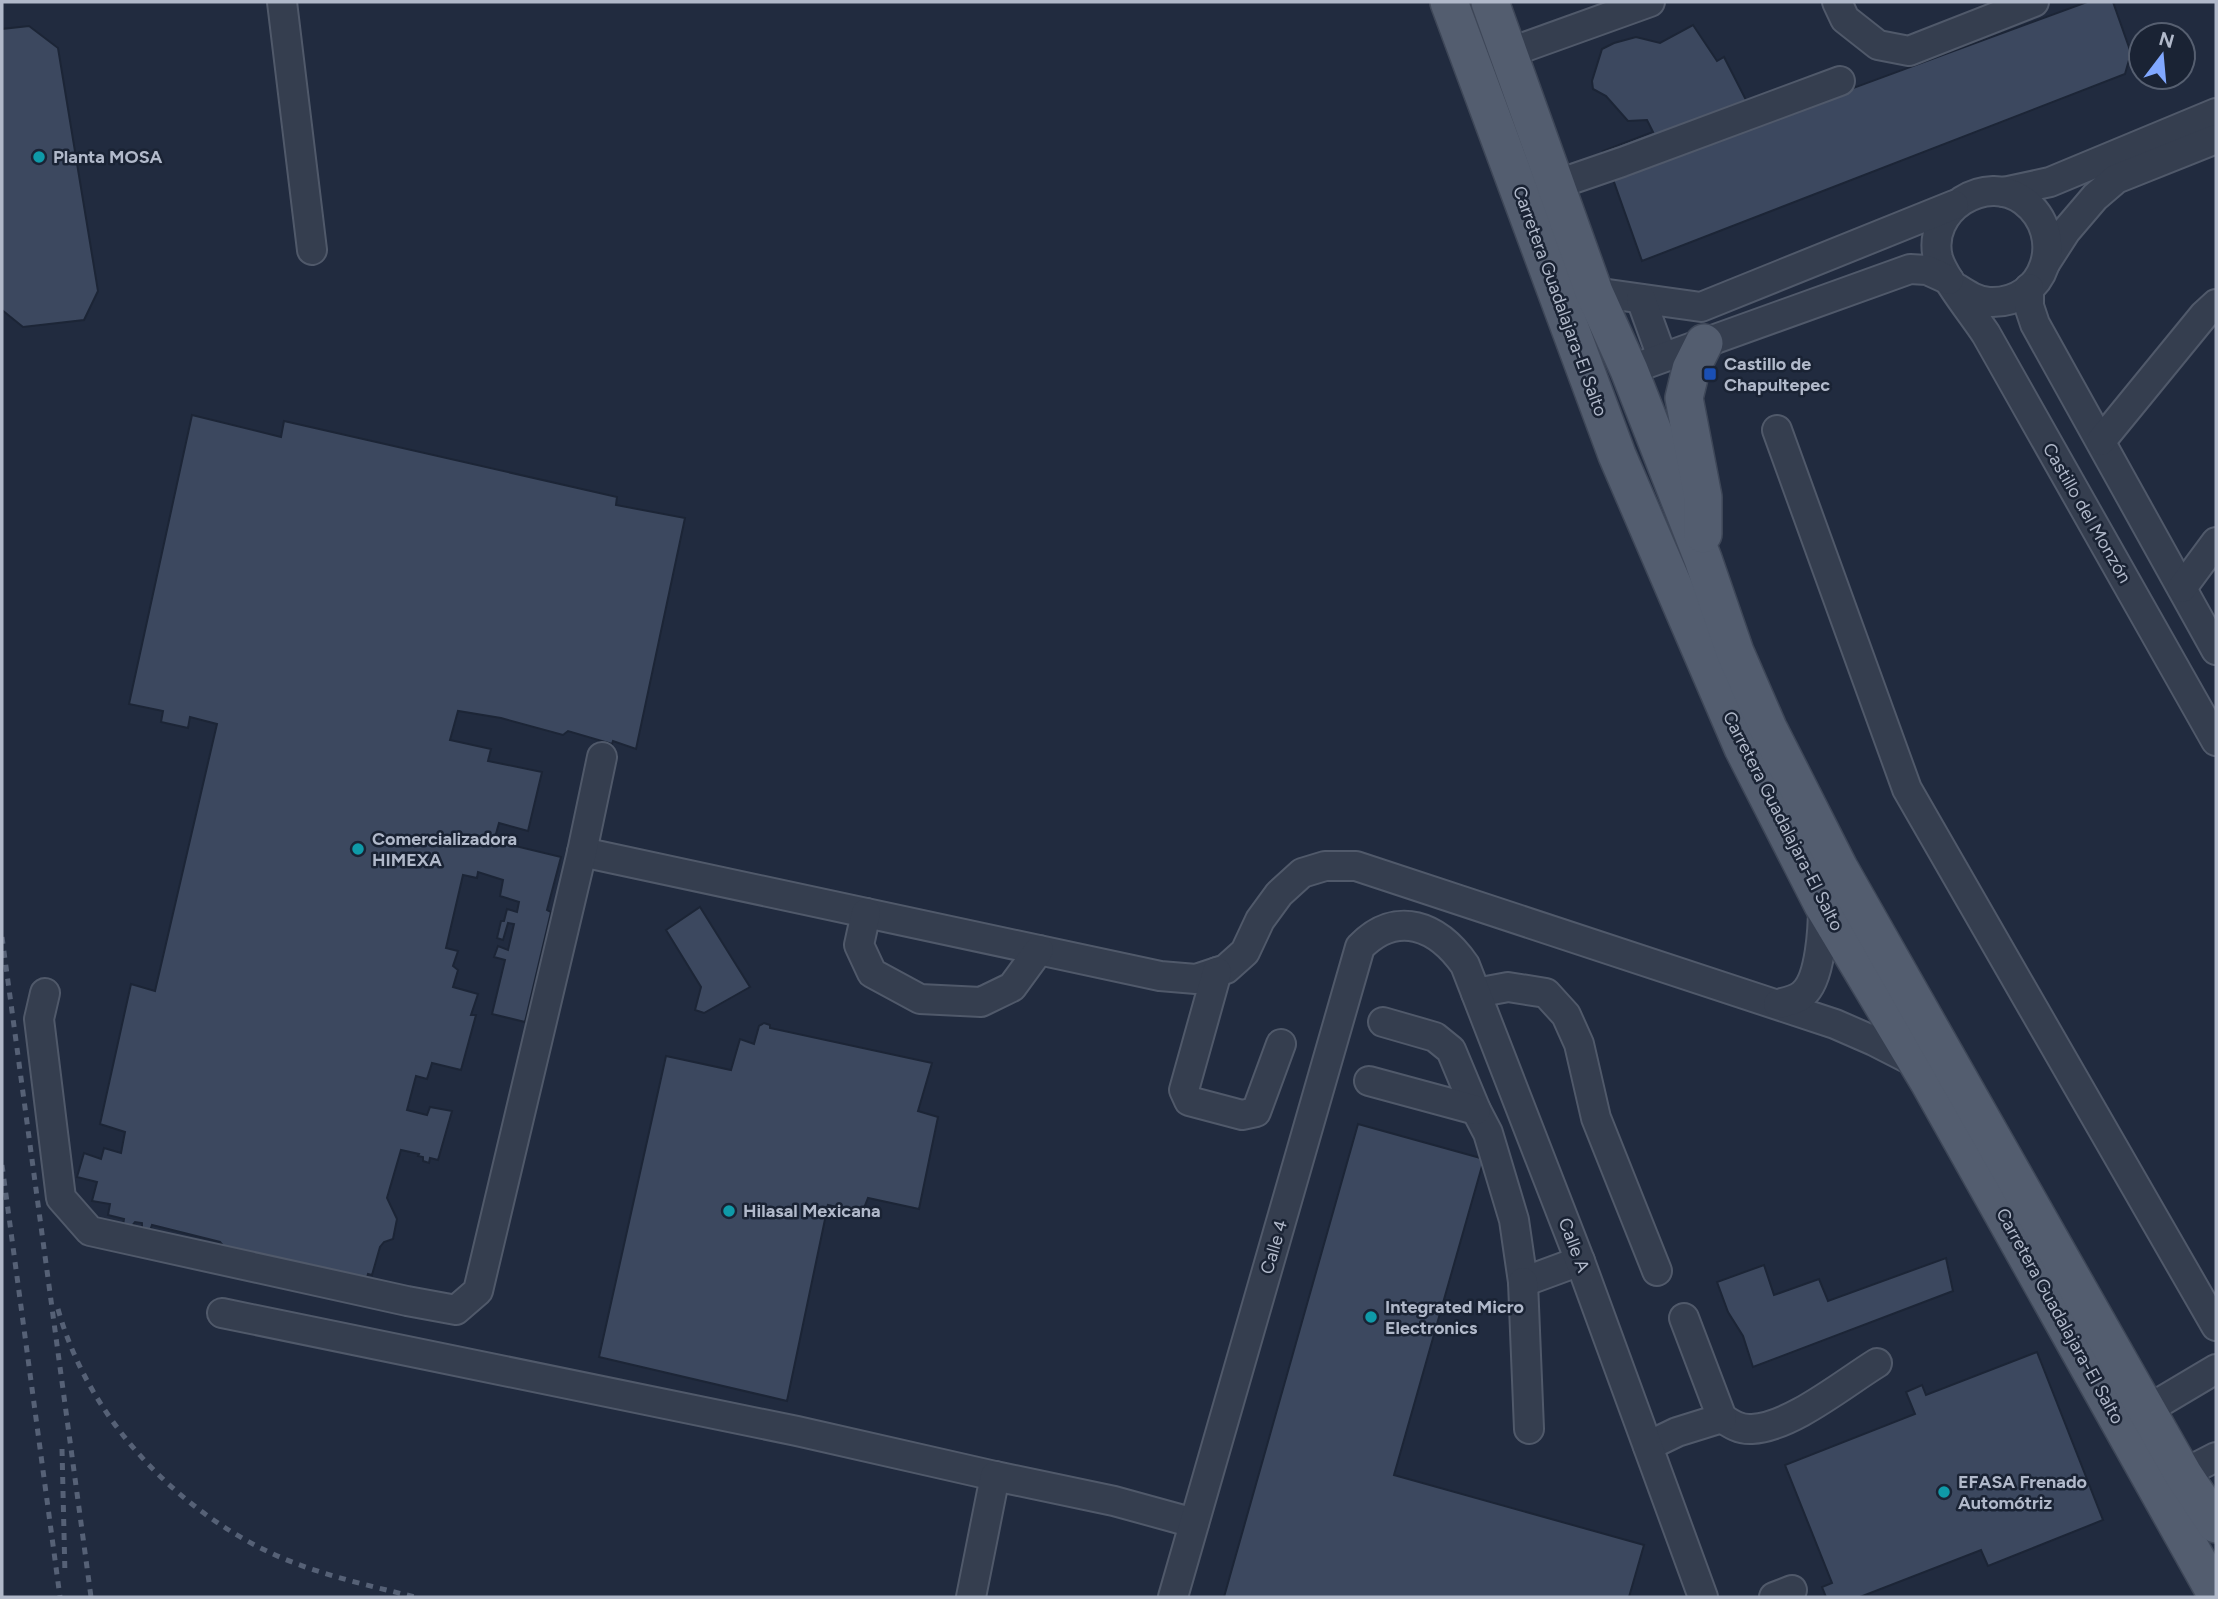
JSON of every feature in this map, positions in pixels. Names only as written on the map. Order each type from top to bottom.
[{"type":"main road","name":"Carretera Guadalajara-El Salto","points":[[1449,2],[1616,455],[1742,748],[1823,905],[1919,1064],[2216,1594]]},
{"type":"main road","name":"Carretera Guadalajara-El Salto","points":[[1490,2],[1594,292],[1646,364],[1703,559],[1735,652],[1768,728],[1839,868],[2183,1474],[2216,1524]]},
{"type":"main road","points":[[1703,559],[1703,497],[1684,398],[1691,369],[1704,343]]},
{"type":"street","points":[[282,2],[312,250]]},
{"type":"street","points":[[1508,53],[1650,2]]},
{"type":"street","points":[[1837,2],[1845,19],[1878,45],[1909,51],[2034,2]]},
{"type":"street","points":[[1555,185],[1840,81]]},
{"type":"street","points":[[1594,292],[1700,307],[1954,205],[1969,196],[2050,182],[2216,113]]},
{"type":"street","points":[[1641,299],[1646,364],[1910,268],[1927,270],[1971,298],[1989,302],[2008,300],[2029,288],[2038,279],[2066,231],[2095,197],[2116,179],[2216,139]]},
{"type":"street","points":[[2004,192],[2021,198],[2040,218],[2048,243],[2046,262]]},
{"type":"street","points":[[1952,284],[1937,255],[1937,237],[1943,220],[1954,205]]},
{"type":"street","name":"Castillo del Monzón","points":[[1952,284],[1986,334],[2216,741]]},
{"type":"street","points":[[2029,288],[2029,306],[2035,324],[2216,650]]},
{"type":"street","points":[[2101,440],[2216,304]]},
{"type":"street","points":[[1776,430],[1908,789],[2216,1326]]},
{"type":"street","points":[[2182,588],[2216,542]]},
{"type":"street","points":[[45,993],[39,1019],[61,1198],[90,1230],[456,1310],[478,1291],[602,757]]},
{"type":"street","points":[[582,852],[1160,976],[1196,979],[1226,969],[1245,952],[1260,920],[1279,894],[1301,873],[1325,866],[1356,866],[1835,1024],[1919,1064]]},
{"type":"street","points":[[1778,1004],[1805,993],[1823,942],[1823,905]]},
{"type":"street","points":[[866,913],[859,945],[872,973],[920,999],[981,1002],[1012,987],[1039,950]]},
{"type":"street","name":"Calle A","points":[[1406,925],[1440,938],[1454,949],[1465,965],[1580,1261],[1703,1597]]},
{"type":"street","name":"Calle 4","points":[[1173,1597],[1360,947],[1372,934],[1389,927],[1406,925]]},
{"type":"street","points":[[1217,972],[1184,1090],[1189,1101],[1242,1115],[1256,1112],[1281,1044]]},
{"type":"street","points":[[1476,993],[1508,987],[1546,993],[1566,1016],[1579,1044],[1596,1118],[1657,1271]]},
{"type":"street","points":[[1383,1022],[1435,1037],[1451,1051],[1476,1110],[1489,1133],[1514,1220],[1522,1282],[1529,1429]]},
{"type":"street","points":[[1369,1081],[1476,1110]]},
{"type":"street","points":[[1522,1282],[1580,1261]]},
{"type":"street","points":[[222,1313],[797,1431],[1114,1501],[1194,1524]]},
{"type":"street","points":[[1684,1318],[1721,1418],[1737,1427],[1750,1430],[1782,1423],[1877,1363]]},
{"type":"street","points":[[2147,1410],[2216,1369]]},
{"type":"street","points":[[1648,1446],[1677,1432],[1721,1418]]},
{"type":"street","points":[[2183,1474],[2216,1457]]},
{"type":"street","points":[[971,1597],[995,1476]]},
{"type":"building","points":[[2087,2],[2113,2],[2127,42],[2125,74],[1642,261],[1603,151],[1653,132],[1647,120],[1628,121],[1606,96],[1593,89],[1592,81],[1602,49],[1636,37],[1660,43],[1693,25],[1717,61],[1724,57],[1746,100],[1753,125]]},
{"type":"building","name":"Planta MOSA","points":[[29,26],[58,48],[98,291],[84,320],[23,327],[2,310],[2,29]]},
{"type":"building","name":"Comercializadora HIMEXA","points":[[192,415],[281,437],[284,421],[617,497],[616,505],[685,518],[636,749],[568,731],[563,735],[501,718],[458,711],[450,740],[491,749],[488,761],[542,772],[528,831],[499,823],[494,841],[561,857],[547,910],[551,912],[525,1022],[492,1014],[505,960],[494,957],[498,946],[508,950],[514,924],[508,923],[503,940],[497,938],[501,921],[504,921],[507,909],[517,912],[519,902],[500,896],[503,880],[478,872],[477,878],[463,875],[446,948],[458,951],[453,966],[458,970],[453,987],[478,994],[471,1015],[476,1015],[461,1070],[432,1063],[427,1079],[416,1076],[407,1110],[427,1115],[430,1107],[452,1111],[438,1160],[430,1158],[429,1163],[423,1161],[419,1154],[401,1150],[387,1198],[397,1219],[393,1239],[384,1242],[380,1247],[372,1275],[368,1274],[365,1285],[229,1253],[220,1242],[152,1225],[150,1231],[142,1229],[142,1223],[135,1222],[131,1227],[123,1225],[124,1219],[108,1215],[110,1204],[92,1201],[97,1182],[77,1177],[84,1153],[101,1159],[104,1148],[121,1153],[125,1132],[100,1124],[131,984],[155,991],[217,724],[190,717],[188,728],[161,722],[163,711],[129,704]]},
{"type":"building","points":[[700,907],[750,987],[704,1013],[695,1010],[701,987],[666,930]]},
{"type":"building","name":"Hilasal Mexicana","points":[[764,1023],[770,1025],[770,1028],[932,1063],[918,1111],[938,1117],[919,1209],[868,1198],[862,1213],[828,1205],[787,1401],[599,1357],[666,1056],[731,1070],[740,1039],[754,1044],[759,1026]]},
{"type":"building","name":"Integrated Micro Electronics","points":[[1358,1124],[1484,1159],[1394,1475],[1644,1545],[1629,1597],[1224,1597]]},
{"type":"building","points":[[1946,1258],[1953,1291],[1753,1367],[1743,1336],[1728,1312],[1717,1282],[1764,1265],[1774,1295],[1819,1279],[1828,1301]]},
{"type":"building","name":"EFASA Frenado Automótriz","points":[[2037,1352],[2103,1520],[1988,1566],[1981,1550],[1860,1597],[1826,1597],[1822,1587],[1832,1583],[1785,1465],[1915,1414],[1906,1392],[1922,1385],[1926,1395]]},
{"type":"railway","points":[[2,937],[91,1597]]},
{"type":"railway","points":[[2,1165],[60,1597]]},
{"type":"railway","points":[[58,1309],[72,1350],[91,1388],[115,1425],[174,1489],[207,1516],[282,1558],[331,1575],[415,1597]]},
{"type":"railway","points":[[62,1449],[65,1575]]},
{"type":"place","name":"Planta MOSA","points":[[39,157]]},
{"type":"place","name":"Castillo de Chapultepec","points":[[1710,374]]},
{"type":"place","name":"Comercializadora HIMEXA","points":[[358,849]]},
{"type":"place","name":"Hilasal Mexicana","points":[[729,1211]]},
{"type":"place","name":"Integrated Micro Electronics","points":[[1371,1317]]},
{"type":"place","name":"EFASA Frenado Automótriz","points":[[1944,1492]]}]
